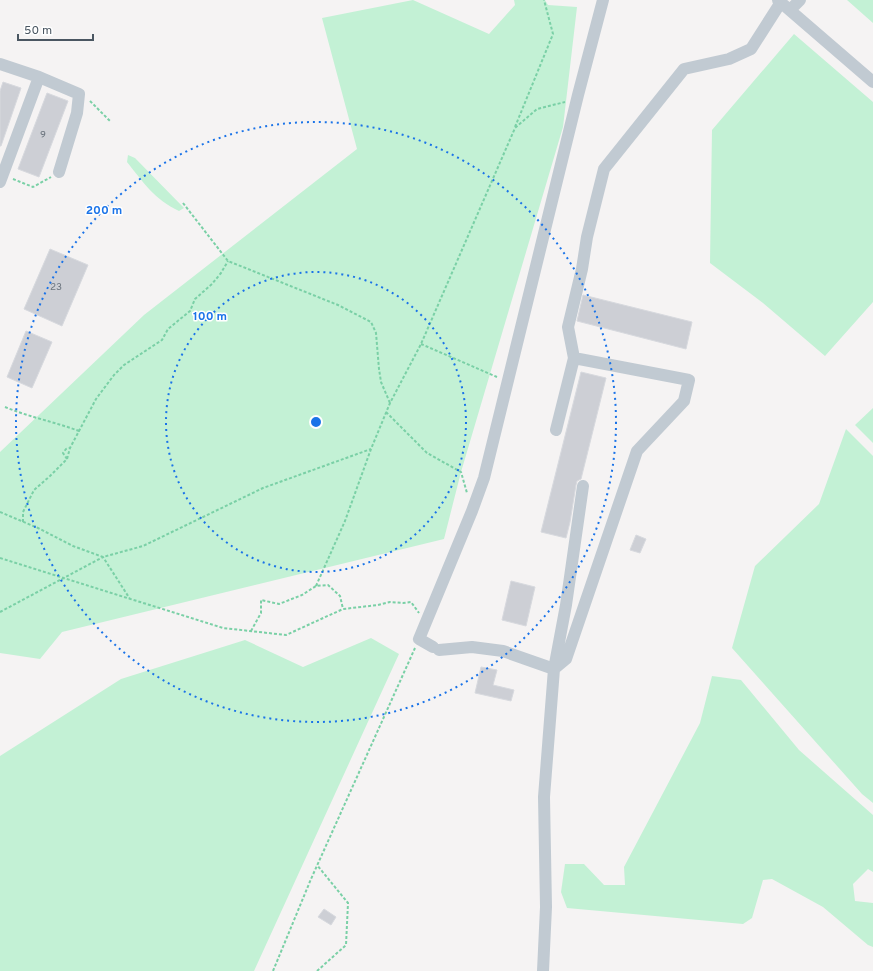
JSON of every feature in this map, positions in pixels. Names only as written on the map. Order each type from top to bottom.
[{"type":"street","points":[[554,669],[503,651],[472,647],[436,649],[421,634],[472,511],[484,478],[578,95],[603,0]]},
{"type":"street","points":[[790,10],[800,0]]},
{"type":"street","points":[[556,430],[574,358],[568,327],[582,269],[589,229],[604,169],[684,68],[729,59],[751,49],[780,1],[873,82]]},
{"type":"street","points":[[0,64],[39,77],[79,94],[77,113],[60,172]]},
{"type":"street","points":[[1,178],[39,77]]},
{"type":"street","points":[[554,669],[566,659],[637,451],[684,401],[689,380],[574,358]]},
{"type":"street","points":[[543,971],[546,907],[544,797],[554,669],[566,605],[583,486]]},
{"type":"path","points":[[316,586],[345,521],[386,412],[422,344],[515,128],[553,34],[544,0]]},
{"type":"path","points":[[79,94],[110,121]]},
{"type":"path","points":[[515,128],[537,109],[569,101],[578,95]]},
{"type":"path","points":[[1,178],[33,187],[60,172]]},
{"type":"path","points":[[183,203],[228,261],[338,305],[371,322],[376,332],[378,369],[381,382],[390,403]]},
{"type":"path","points":[[23,522],[22,512],[34,490],[67,459],[70,448],[96,399],[114,375],[124,365],[162,340],[168,329],[190,311],[195,299],[212,284],[228,261]]},
{"type":"path","points":[[422,344],[508,382]]},
{"type":"path","points":[[5,407],[25,415],[61,424],[79,431]]},
{"type":"path","points":[[386,412],[427,453],[461,472],[472,511]]},
{"type":"path","points":[[67,459],[63,453],[66,449],[70,448]]},
{"type":"path","points":[[0,612],[103,557],[143,546],[263,488],[371,449]]},
{"type":"path","points":[[0,512],[73,546],[103,557],[130,599]]},
{"type":"path","points":[[0,558],[223,628],[286,635],[343,609],[390,602],[411,602],[421,616],[421,634],[317,865],[273,971]]},
{"type":"path","points":[[251,631],[261,612],[261,600],[279,604],[302,596],[307,590],[316,586],[328,585],[340,596],[343,609]]},
{"type":"path","points":[[317,865],[348,903],[346,945],[317,971]]},
{"type":"green space","points":[[413,0],[489,34],[515,5],[514,0],[545,0],[548,5],[577,7],[563,127],[461,472],[444,539],[62,632],[40,659],[0,653],[0,452],[144,315],[357,149],[322,18]]},
{"type":"green space","points":[[847,0],[873,0],[873,23]]},
{"type":"green space","points":[[794,34],[873,102],[873,302],[825,356],[763,303],[710,263],[712,130]]},
{"type":"green space","points":[[128,155],[135,158],[184,208],[179,211],[163,202],[156,196],[127,162]]},
{"type":"green space","points":[[873,408],[873,443],[855,425]]},
{"type":"green space","points":[[846,429],[873,456],[873,803],[862,794],[732,648],[755,566],[819,504]]},
{"type":"green space","points":[[371,638],[399,654],[254,971],[0,971],[0,756],[121,679],[245,640],[303,667]]},
{"type":"green space","points":[[712,676],[741,680],[799,750],[873,815],[873,872],[868,869],[853,884],[855,901],[873,903],[873,947],[868,945],[823,907],[772,879],[763,880],[752,918],[743,924],[567,908],[561,892],[565,864],[584,864],[604,885],[625,885],[624,867],[700,723]]},
{"type":"building","points":[[3,82],[21,88],[0,146],[0,91]]},
{"type":"building","points":[[47,93],[68,101],[39,177],[18,169]]},
{"type":"building","points":[[50,249],[88,265],[62,326],[24,309]]},
{"type":"building","points":[[583,295],[692,322],[686,349],[577,321]]},
{"type":"building","points":[[26,331],[52,342],[32,388],[7,377]]},
{"type":"building","points":[[581,372],[606,378],[581,479],[577,481],[576,485],[566,538],[541,532]]},
{"type":"building","points":[[636,535],[646,539],[640,553],[630,550]]},
{"type":"building","points":[[511,581],[535,587],[526,626],[502,620]]},
{"type":"building","points":[[481,667],[497,670],[493,685],[514,690],[511,701],[475,693]]},
{"type":"building","points":[[324,909],[336,917],[331,925],[318,917]]}]
